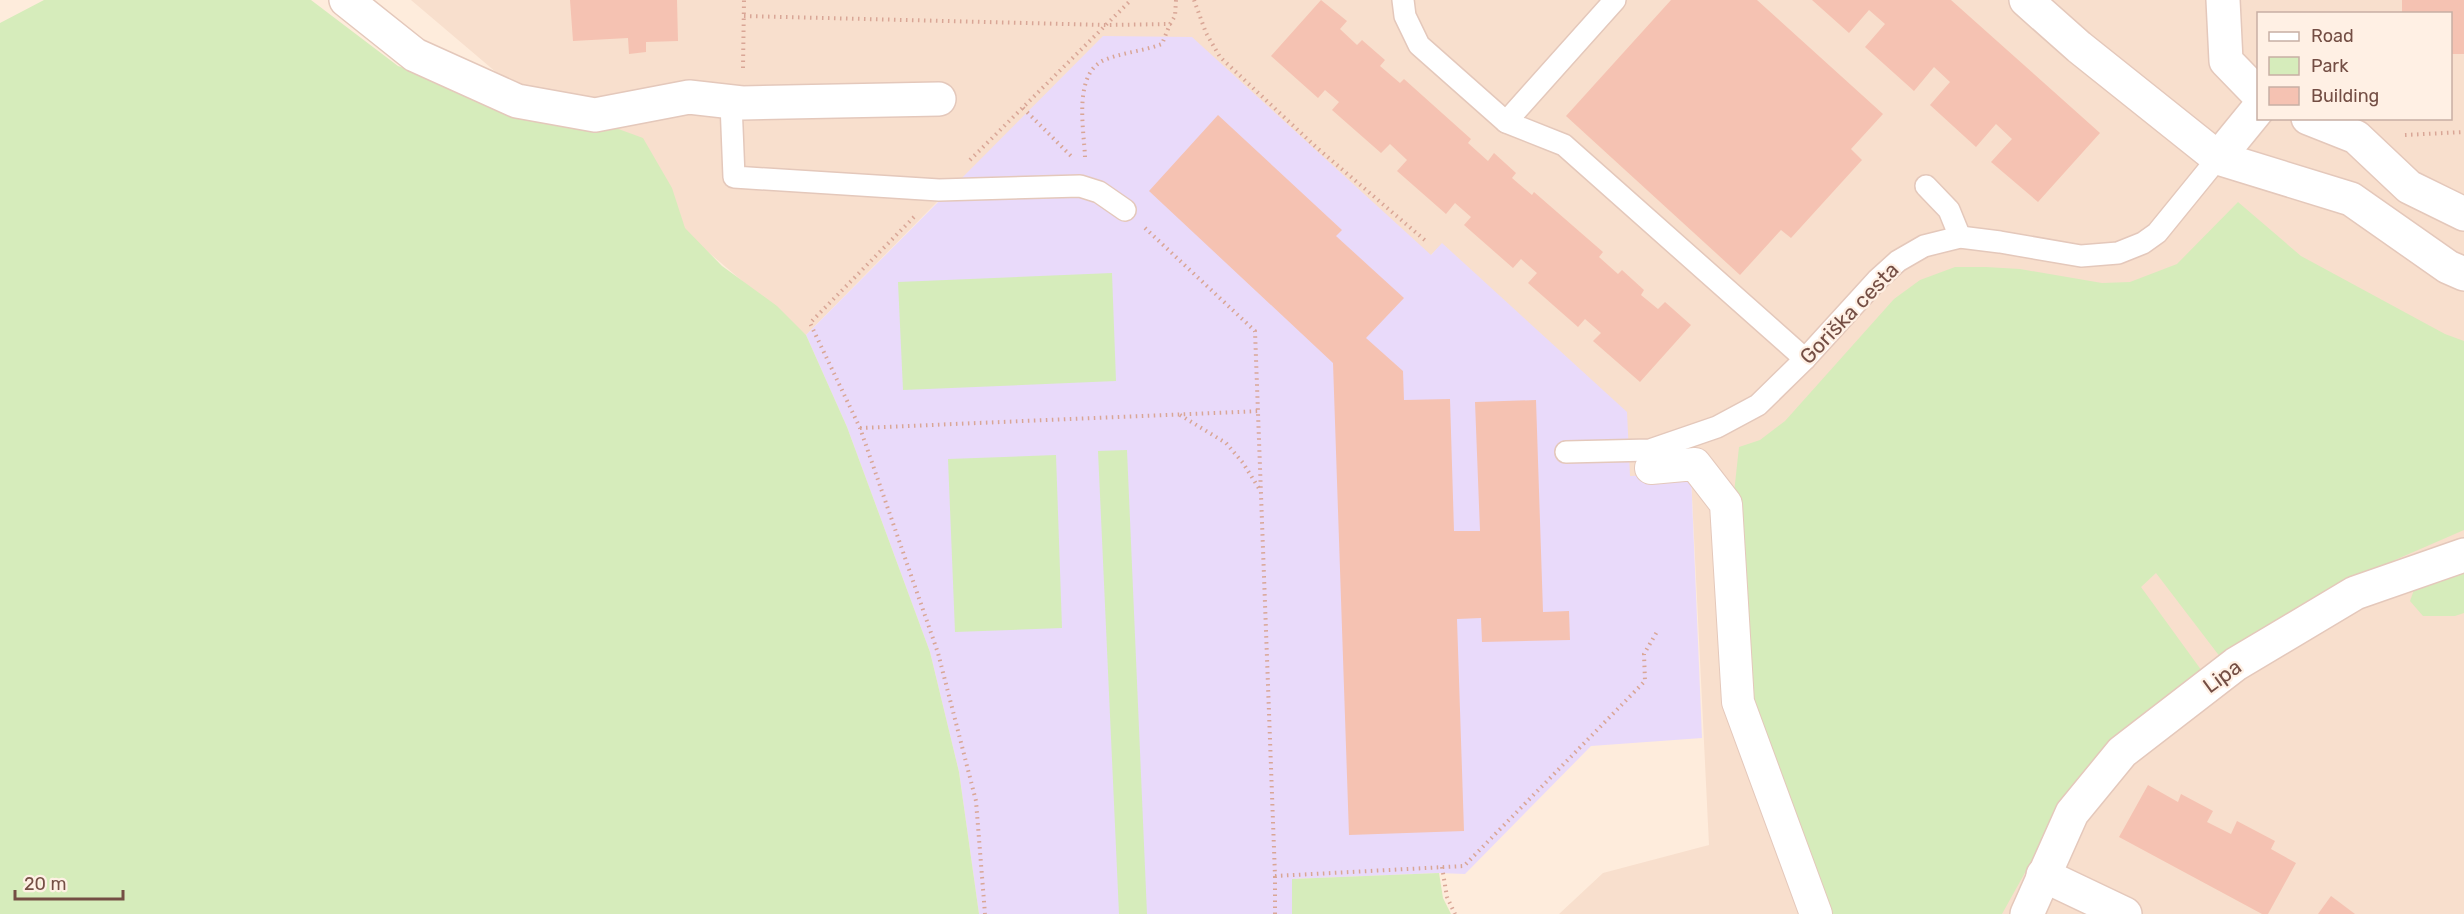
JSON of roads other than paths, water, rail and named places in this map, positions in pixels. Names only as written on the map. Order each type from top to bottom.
[{"type":"street","points":[[346,0],[415,55],[517,101],[595,115],[689,97],[736,103],[939,99]]},
{"type":"street","points":[[2026,0],[2079,47],[2218,158],[2351,199],[2448,267],[2464,274]]},
{"type":"street","points":[[2223,0],[2226,61],[2257,92]]},
{"type":"street","points":[[2218,158],[2257,111]]},
{"type":"street","points":[[2313,120],[2356,137],[2409,187],[2464,214]]},
{"type":"street","points":[[1651,468],[1695,464],[1726,504],[1738,702],[1816,914]]},
{"type":"street","name":"Lipa","points":[[2027,914],[2072,813],[2122,752],[2236,664],[2355,592],[2464,555]]},
{"type":"street","points":[[2043,875],[2125,914]]},
{"type":"lane","points":[[1403,0],[1405,16],[1419,45],[1506,122],[1564,145],[1805,359]]},
{"type":"lane","points":[[1506,122],[1615,0]]},
{"type":"lane","points":[[736,103],[734,177],[939,190],[1080,176],[1125,210]]},
{"type":"lane","name":"Goriška cesta","points":[[1566,452],[1650,450],[1717,428],[1758,405],[1805,359],[1877,280],[1898,261],[1924,246],[1960,237],[2080,256],[2118,253],[2143,243],[2157,233],[2218,158]]},
{"type":"lane","points":[[1926,186],[1949,210],[1960,237]]}]
